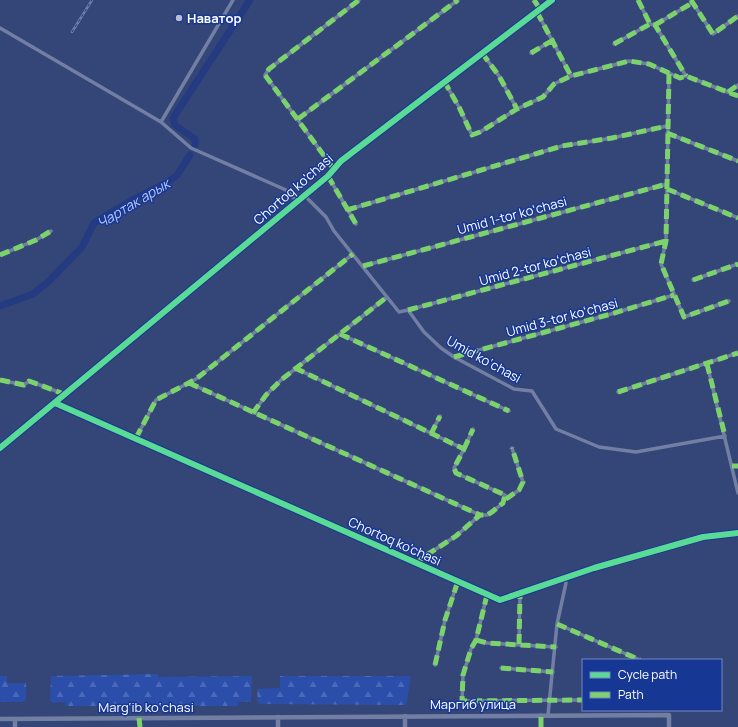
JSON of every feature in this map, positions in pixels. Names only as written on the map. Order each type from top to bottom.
[{"type":"street","points":[[161,122],[233,0]]},
{"type":"street","points":[[333,168],[266,78],[266,71],[359,0]]},
{"type":"street","points":[[298,119],[458,0]]},
{"type":"street","points":[[534,0],[538,11],[571,76]]},
{"type":"street","name":"Chortoq ko'chasi","points":[[0,448],[328,176],[333,168],[552,0]]},
{"type":"street","points":[[638,0],[686,76],[738,96]]},
{"type":"street","points":[[614,44],[692,2],[713,34],[738,16]]},
{"type":"street","points":[[0,28],[161,122],[191,148],[286,190],[297,201]]},
{"type":"street","points":[[531,54],[553,40]]},
{"type":"street","points":[[482,53],[499,76],[517,109]]},
{"type":"street","points":[[444,82],[459,107],[472,135],[480,132],[517,109],[543,97],[554,84],[571,76],[629,61],[649,64],[680,78],[686,76]]},
{"type":"street","points":[[669,74],[666,241],[662,264],[684,317],[729,301]]},
{"type":"street","points":[[728,92],[738,85]]},
{"type":"street","points":[[347,210],[562,146],[612,138],[667,126]]},
{"type":"street","points":[[667,134],[738,161]]},
{"type":"street","points":[[328,176],[356,224]]},
{"type":"street","name":"Umid 1-tor koʻchasi","points":[[363,266],[667,184]]},
{"type":"street","points":[[667,189],[738,218]]},
{"type":"street","points":[[304,195],[326,217],[334,231],[399,312],[408,310]]},
{"type":"street","points":[[0,255],[36,240],[51,231]]},
{"type":"street","name":"Umid 2-tor koʻchasi","points":[[408,310],[666,241]]},
{"type":"street","points":[[136,438],[156,400],[189,383],[353,254]]},
{"type":"street","points":[[693,280],[738,264]]},
{"type":"street","name":"Umid 3-tor koʻchasi","points":[[454,357],[674,295]]},
{"type":"street","points":[[253,413],[266,395],[295,368],[387,297]]},
{"type":"street","name":"Umid ko‘chasi","points":[[408,310],[424,332],[440,348],[514,390],[532,391],[556,429],[599,447],[636,452],[725,436]]},
{"type":"street","points":[[340,334],[509,411]]},
{"type":"street","points":[[618,392],[738,353]]},
{"type":"street","points":[[707,364],[738,493]]},
{"type":"street","points":[[295,368],[464,449]]},
{"type":"street","points":[[0,380],[24,385],[29,381],[64,394]]},
{"type":"street","points":[[189,383],[480,515],[488,515],[519,490],[523,482],[512,448]]},
{"type":"street","name":"Chortoq ko'chasi","points":[[55,403],[418,563],[487,595],[502,600],[565,578],[703,537],[738,533]]},
{"type":"street","points":[[432,434],[440,416]]},
{"type":"street","points":[[473,429],[454,468],[456,473],[504,494],[506,499]]},
{"type":"street","points":[[732,466],[738,466]]},
{"type":"street","points":[[418,563],[422,558],[456,536],[480,515]]},
{"type":"street","points":[[548,715],[557,624],[566,583],[565,578]]},
{"type":"street","points":[[435,665],[445,620],[458,581]]},
{"type":"street","points":[[519,644],[520,594]]},
{"type":"street","points":[[487,595],[476,640],[471,649],[463,675],[462,701],[582,700]]},
{"type":"street","points":[[557,624],[638,659]]},
{"type":"street","points":[[476,640],[487,643],[556,646]]},
{"type":"street","points":[[501,668],[552,672]]},
{"type":"street","points":[[541,715],[541,727]]},
{"type":"street","name":"Маргиб улица","points":[[278,717],[669,715],[669,727]]},
{"type":"street","points":[[405,716],[405,727]]},
{"type":"street","points":[[278,717],[278,727]]},
{"type":"street","name":"Marg‘ib ko‘chasi","points":[[0,719],[278,717]]},
{"type":"street","points":[[140,718],[140,727]]},
{"type":"street","points":[[15,719],[15,727]]},
{"type":"green space","points":[[158,674],[158,677],[252,676],[251,702],[238,702],[238,706],[66,706],[66,702],[53,703],[50,700],[51,676]]},
{"type":"green space","points":[[0,676],[7,676],[7,683],[26,683],[26,700],[22,702],[0,702]]},
{"type":"green space","points":[[280,676],[411,677],[406,705],[258,704],[257,689],[280,688]]},
{"type":"waterway","name":"Чартак арык","points":[[195,145],[195,139],[175,125],[173,118],[250,0]]},
{"type":"waterway","name":"Чартак арык","points":[[0,306],[33,294],[49,281],[82,247],[94,223],[132,200],[167,183],[177,175],[190,155]]},
{"type":"railway","points":[[72,32],[92,0]]},
{"type":"marked path","points":[[333,168],[265,75],[269,69],[359,0]]},
{"type":"marked path","points":[[298,119],[458,0]]},
{"type":"marked path","points":[[534,0],[540,9]]},
{"type":"marked path","points":[[638,0],[650,24],[655,25],[686,76]]},
{"type":"marked path","points":[[691,0],[713,34],[738,16]]},
{"type":"marked path","points":[[655,25],[692,3]]},
{"type":"marked path","points":[[537,12],[571,76]]},
{"type":"marked path","points":[[614,44],[650,24]]},
{"type":"marked path","points":[[531,53],[553,40]]},
{"type":"marked path","points":[[482,53],[499,76],[517,109]]},
{"type":"marked path","points":[[444,81],[459,107],[472,135],[480,132],[517,109],[543,97],[554,84],[571,76],[629,61],[649,64],[680,78],[686,76],[738,96]]},
{"type":"marked path","points":[[669,74],[666,241],[661,264],[684,317],[729,301]]},
{"type":"marked path","points":[[728,92],[738,85]]},
{"type":"marked path","points":[[347,210],[562,146],[612,138],[667,126]]},
{"type":"marked path","points":[[667,133],[738,161]]},
{"type":"marked path","points":[[328,176],[356,224]]},
{"type":"marked path","points":[[363,266],[667,184]]},
{"type":"marked path","points":[[667,189],[738,218]]},
{"type":"marked path","points":[[0,255],[36,240],[51,231]]},
{"type":"marked path","points":[[408,310],[666,241]]},
{"type":"marked path","points":[[136,438],[156,400],[196,379],[353,254]]},
{"type":"marked path","points":[[693,280],[738,264]]},
{"type":"marked path","points":[[454,357],[674,295]]},
{"type":"marked path","points":[[253,413],[266,395],[281,380],[387,297]]},
{"type":"marked path","points":[[340,334],[509,411]]},
{"type":"marked path","points":[[618,392],[738,353]]},
{"type":"marked path","points":[[707,364],[725,436]]},
{"type":"marked path","points":[[295,368],[464,449],[454,468],[456,473],[505,495],[503,503],[492,512],[487,515],[480,515],[456,536],[422,558],[418,563]]},
{"type":"marked path","points":[[0,380],[24,385],[29,381],[64,394]]},
{"type":"marked path","points":[[189,383],[480,515]]},
{"type":"marked path","points":[[431,434],[440,416]]},
{"type":"marked path","points":[[464,449],[473,429]]},
{"type":"marked path","points":[[506,499],[519,490],[523,482],[512,448]]},
{"type":"marked path","points":[[732,466],[738,466]]},
{"type":"marked path","points":[[435,665],[445,620],[458,581]]},
{"type":"marked path","points":[[519,644],[520,594]]},
{"type":"marked path","points":[[487,595],[476,640],[471,649],[463,675],[462,701],[582,700]]},
{"type":"marked path","points":[[557,624],[638,659]]},
{"type":"marked path","points":[[476,640],[487,643],[556,647]]},
{"type":"marked path","points":[[501,668],[553,672]]},
{"type":"marked path","points":[[541,715],[541,727]]},
{"type":"marked path","points":[[139,718],[140,727]]},
{"type":"cycle path","points":[[0,448],[328,176],[341,161],[552,0]]},
{"type":"cycle path","points":[[55,403],[500,600],[594,568],[703,537],[738,533]]},
{"type":"place","name":"Наватор","points":[[179,18]]}]
